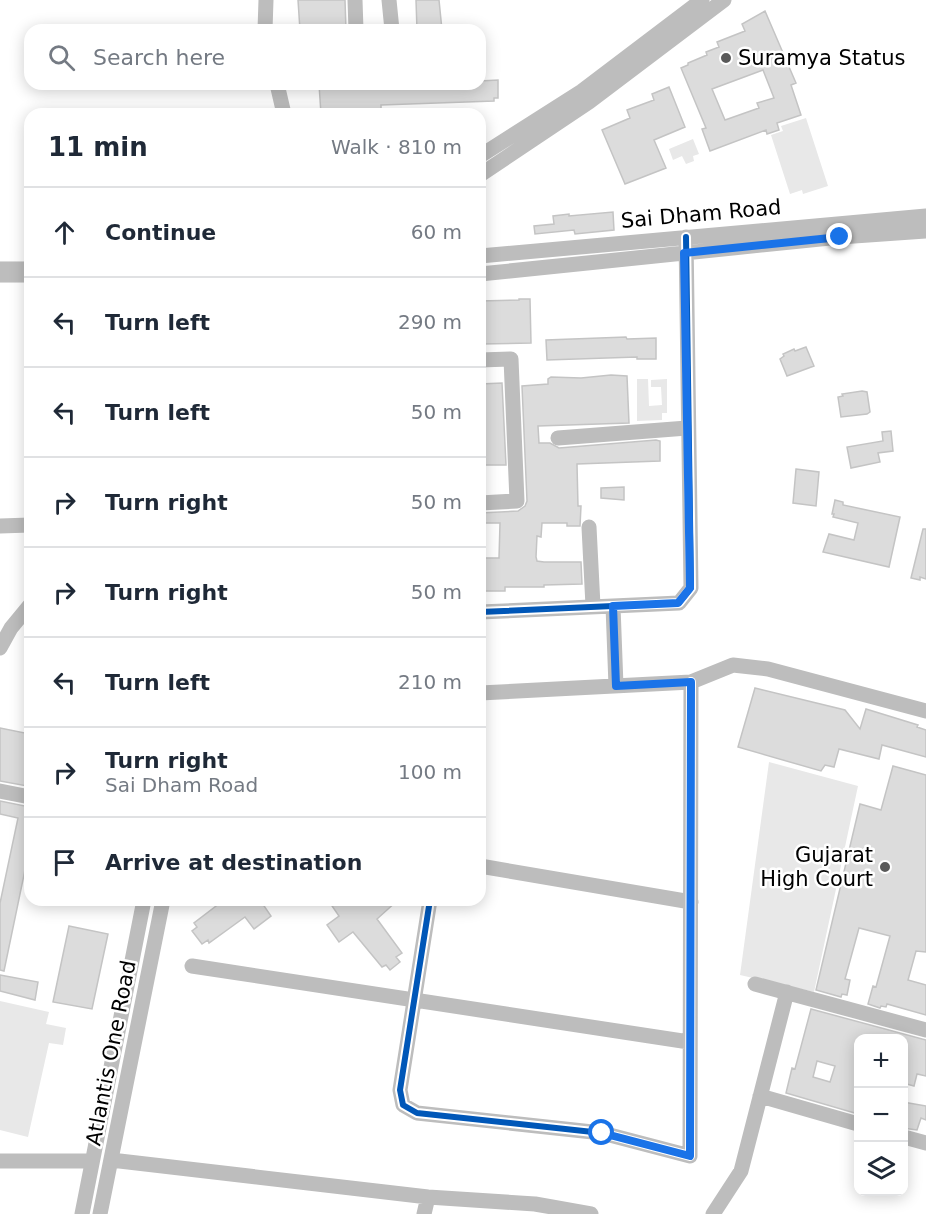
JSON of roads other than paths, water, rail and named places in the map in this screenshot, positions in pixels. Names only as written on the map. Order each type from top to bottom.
[{"type":"main road","points":[[0,272],[24,272]]},
{"type":"main road","points":[[0,285],[24,285]]},
{"type":"street","points":[[265,24],[266,0]]},
{"type":"street","points":[[355,0],[356,24]]},
{"type":"street","points":[[389,0],[391,24]]},
{"type":"street","points":[[486,152],[582,91],[702,0]]},
{"type":"street","points":[[486,171],[589,102],[724,0]]},
{"type":"street","points":[[278,90],[283,108]]},
{"type":"street","name":"Sai Dham Road","points":[[486,255],[926,216]]},
{"type":"street","name":"Sai Dham Road","points":[[486,273],[840,237],[926,231]]},
{"type":"street","points":[[486,612],[678,603],[690,588],[684,253],[686,237]]},
{"type":"street","points":[[486,360],[511,359],[517,501],[486,503]]},
{"type":"street","points":[[558,438],[687,428]]},
{"type":"street","points":[[0,526],[24,525]]},
{"type":"street","points":[[589,527],[593,606]]},
{"type":"street","points":[[613,606],[616,686]]},
{"type":"street","points":[[0,648],[11,628],[24,612]]},
{"type":"street","points":[[486,693],[691,682],[733,665],[768,669],[926,711]]},
{"type":"street","points":[[429,906],[400,1090],[403,1104],[417,1113],[602,1133],[690,1156],[691,682]]},
{"type":"street","points":[[0,791],[24,796]]},
{"type":"street","points":[[486,867],[691,902]]},
{"type":"street","name":"Atlantis One Road","points":[[82,1214],[143,906]]},
{"type":"street","name":"Atlantis One Road","points":[[100,1214],[162,906]]},
{"type":"street","points":[[192,966],[689,1042]]},
{"type":"street","points":[[755,984],[926,1030]]},
{"type":"street","points":[[713,1214],[741,1171],[787,992]]},
{"type":"street","points":[[760,1096],[854,1123]]},
{"type":"street","points":[[908,1138],[926,1143]]},
{"type":"street","points":[[111,1160],[428,1197],[535,1203],[591,1214]]},
{"type":"street","points":[[0,1161],[92,1161]]},
{"type":"street","points":[[424,1214],[428,1197]]},
{"type":"place","name":"Suramya Status","points":[[726,58]]},
{"type":"place","name":"Gujarat High Court","points":[[885,867]]}]
